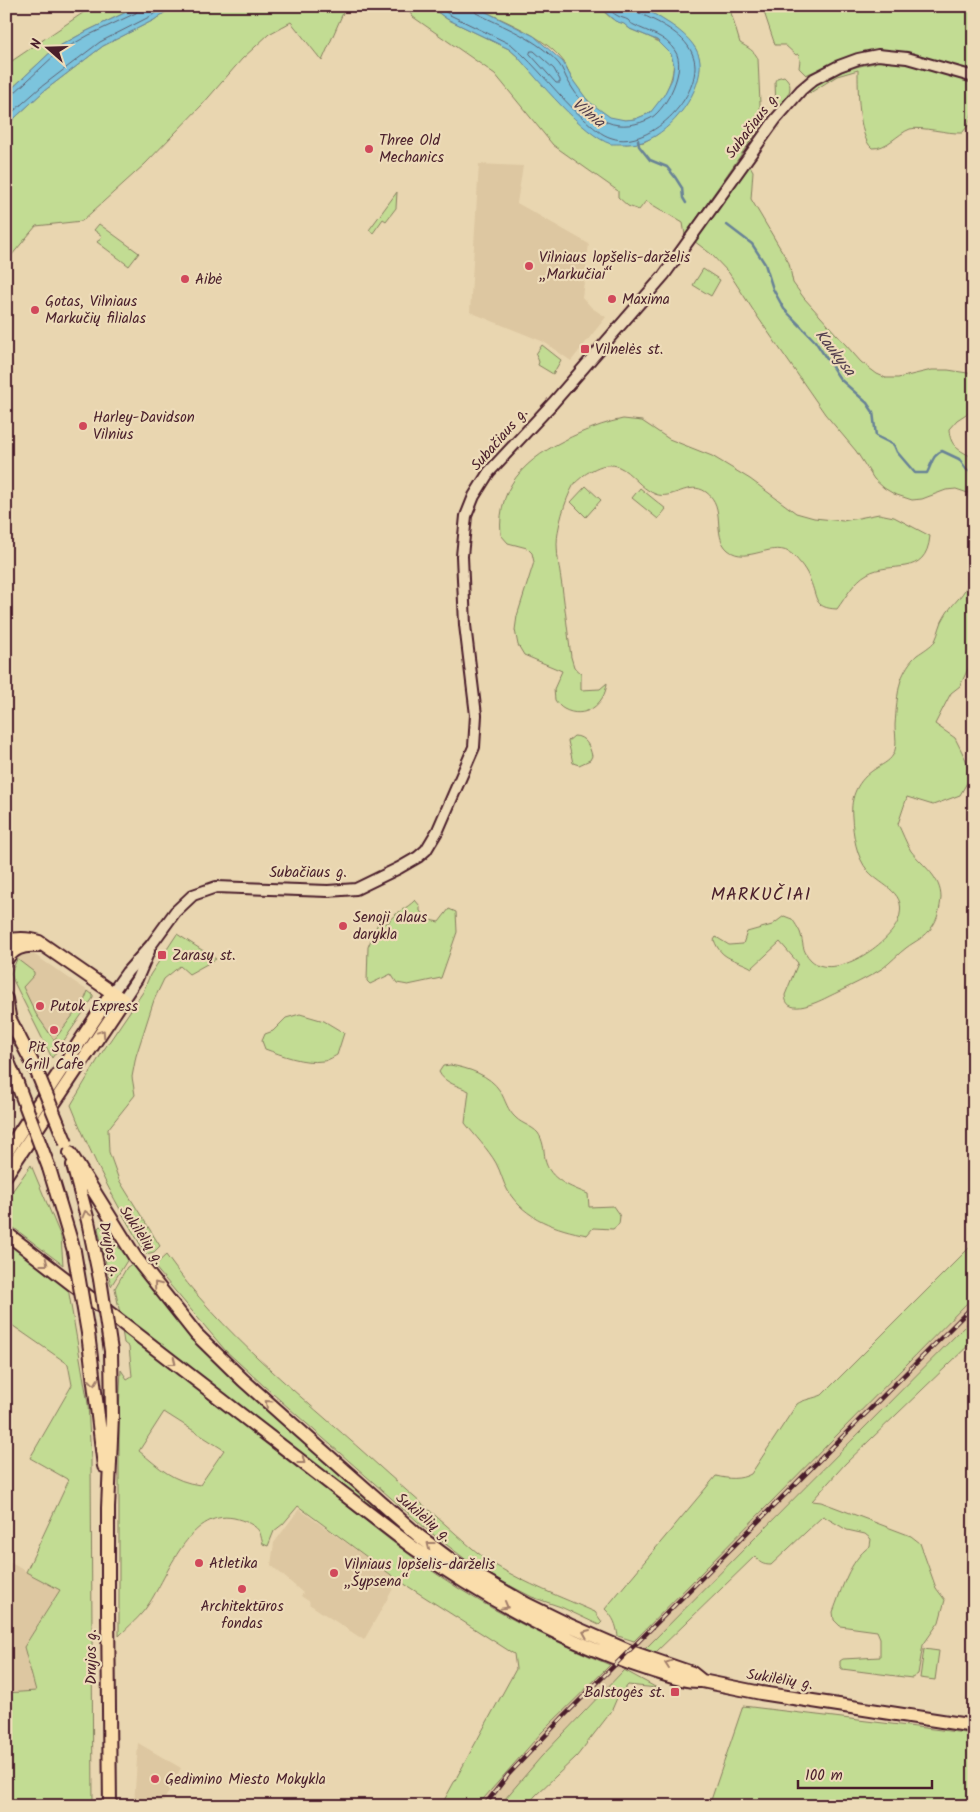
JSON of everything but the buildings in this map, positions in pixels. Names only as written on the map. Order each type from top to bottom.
[{"type":"main road","points":[[6,941],[31,939],[39,942],[123,1000]]},
{"type":"main road","points":[[6,960],[16,949],[28,945],[36,946],[54,954]]},
{"type":"main road","name":"Subačiaus g.","points":[[6,1152],[112,993]]},
{"type":"main road","name":"Drujos g.","points":[[6,998],[7,1014],[37,1072],[68,1148],[100,1279],[110,1351],[112,1416],[108,1508],[110,1806]]},
{"type":"main road","name":"Subačiaus g.","points":[[6,1175],[123,1000]]},
{"type":"main road","name":"Drujos g.","points":[[6,1057],[49,1168],[63,1209],[74,1251],[88,1333],[108,1508]]},
{"type":"main road","name":"Sukilėlių g.","points":[[68,1148],[135,1257],[196,1334],[243,1380],[420,1537],[452,1561],[526,1604],[569,1625],[631,1652],[692,1673],[702,1681],[761,1693],[974,1726]]},
{"type":"main road","points":[[6,1233],[444,1569],[508,1608],[612,1657],[668,1676],[688,1681],[702,1681]]},
{"type":"street","name":"Subačiaus g.","points":[[112,993],[126,972],[151,945],[184,902],[193,895],[216,887],[328,891],[356,889],[399,868],[426,850],[438,830],[474,747],[476,715],[464,625],[462,556],[466,516],[474,496],[489,472],[553,403],[664,275],[775,120],[792,99],[814,79],[858,59],[878,55],[908,58],[974,77]]},
{"type":"street","name":"Subačiaus g.","points":[[123,1000],[137,979],[151,945]]},
{"type":"shaded area","name":"Vilniaus lopšelis-darželis „Markučiai“","points":[[479,164],[523,166],[517,203],[589,244],[582,297],[592,308],[606,317],[571,361],[544,342],[470,312]]},
{"type":"shaded area","points":[[29,951],[93,995],[93,998],[52,1058],[11,973],[14,964],[22,953]]},
{"type":"shaded area","points":[[974,1296],[974,1317],[580,1715],[499,1806],[477,1806],[542,1732]]},
{"type":"shaded area","name":"Vilniaus lopšelis-darželis „Šypsena“","points":[[299,1509],[398,1580],[364,1640],[309,1604],[310,1602],[301,1596],[303,1593],[271,1565],[274,1543]]},
{"type":"shaded area","points":[[9,1562],[60,1590],[24,1647],[36,1691],[6,1693],[6,1566]]},
{"type":"shaded area","name":"Gedimino Miesto Mokykla","points":[[138,1743],[181,1768],[161,1806],[134,1806]]},
{"type":"green space","points":[[93,6],[139,6],[54,49],[6,94],[6,65]]},
{"type":"green space","points":[[174,6],[346,6],[322,61],[291,22],[269,34],[242,59],[202,105],[145,164],[82,221],[36,226],[6,262],[6,126],[44,91],[103,46],[154,20]]},
{"type":"green space","points":[[405,6],[429,6],[447,19],[509,49],[561,105],[592,133],[626,144],[644,142],[658,134],[696,49],[669,24],[637,6],[729,6],[740,43],[753,51],[758,59],[761,126],[685,235],[683,223],[646,201],[639,210],[628,206],[618,197],[618,191],[553,145],[495,74],[413,17]]},
{"type":"green space","points":[[474,6],[598,6],[613,20],[652,38],[666,48],[673,60],[672,76],[669,85],[660,102],[649,113],[635,119],[624,120],[609,117],[583,95],[556,52],[534,36]]},
{"type":"green space","points":[[762,6],[974,6],[974,107],[968,126],[962,133],[921,128],[910,129],[887,144],[872,148],[867,142],[861,123],[858,70],[837,76],[810,93],[808,90],[840,72],[875,63],[875,53],[862,54],[835,62],[806,75],[799,68],[800,60],[798,54],[796,55],[785,45],[775,45]]},
{"type":"green space","points":[[784,76],[788,80],[790,89],[786,98],[776,110],[775,81],[777,78]]},
{"type":"green space","points":[[749,164],[753,171],[751,199],[789,263],[793,283],[861,362],[886,378],[898,378],[932,370],[948,370],[974,374],[974,409],[957,420],[949,429],[953,444],[974,458],[974,495],[956,489],[912,500],[894,494],[874,479],[856,451],[825,414],[729,273],[711,254],[694,241]]},
{"type":"green space","points":[[397,192],[396,208],[386,221],[383,219],[373,233],[369,230]]},
{"type":"green space","points":[[99,224],[139,253],[129,266],[97,242],[102,236],[94,230]]},
{"type":"green space","points":[[703,269],[720,280],[711,296],[693,285]]},
{"type":"green space","points":[[542,345],[561,360],[553,374],[538,365],[539,362],[536,354]]},
{"type":"green space","points":[[623,419],[642,421],[669,439],[712,456],[750,479],[796,513],[814,518],[843,521],[879,514],[894,517],[930,536],[927,549],[922,558],[915,563],[876,570],[862,577],[837,609],[824,607],[818,601],[805,570],[793,555],[778,549],[744,555],[735,554],[728,550],[720,537],[716,505],[706,492],[693,488],[668,495],[655,494],[618,466],[605,465],[595,468],[576,482],[570,492],[560,522],[557,549],[571,657],[574,667],[581,673],[581,690],[600,689],[607,683],[602,698],[592,708],[579,713],[564,709],[555,700],[554,689],[562,671],[524,655],[518,645],[515,630],[517,616],[534,562],[532,553],[527,548],[508,543],[501,535],[501,516],[505,499],[512,484],[521,471],[533,460],[563,441],[580,433]]},
{"type":"green space","points":[[586,486],[601,500],[586,517],[571,502]]},
{"type":"green space","points":[[640,488],[666,509],[658,519],[632,498]]},
{"type":"green space","points":[[974,572],[974,656],[960,686],[951,693],[935,724],[955,738],[966,760],[968,781],[960,795],[933,805],[907,797],[898,824],[911,851],[938,884],[941,898],[936,921],[927,934],[906,948],[877,972],[815,1003],[807,1006],[792,1006],[787,1003],[785,995],[798,963],[780,942],[752,968],[725,955],[717,947],[714,940],[716,937],[729,945],[743,944],[747,932],[772,925],[784,916],[792,919],[800,932],[804,950],[811,960],[821,966],[833,966],[860,957],[884,940],[893,930],[898,921],[900,903],[892,891],[868,871],[861,859],[853,831],[852,802],[856,789],[864,778],[889,760],[895,752],[895,725],[901,680],[914,657],[935,641],[943,619],[965,590]]},
{"type":"green space","points":[[574,736],[578,736],[586,742],[592,756],[590,760],[579,765],[573,763],[568,741]]},
{"type":"green space","points":[[415,900],[420,906],[420,911],[429,920],[439,922],[449,909],[456,912],[457,932],[441,978],[408,985],[397,983],[391,974],[370,984],[367,981],[368,947],[378,923],[388,923]]},
{"type":"green space","points":[[177,934],[216,959],[189,974],[180,966],[164,979],[154,1000],[136,1056],[132,1077],[135,1095],[108,1129],[109,1152],[119,1180],[160,1246],[154,1252],[146,1254],[105,1181],[71,1105],[103,1051],[143,992],[150,975]]},
{"type":"green space","points":[[17,959],[34,972],[34,975],[23,987],[36,1014],[54,1040],[84,1001],[88,991],[93,995],[93,998],[52,1058],[13,980],[11,973]]},
{"type":"green space","points":[[300,1014],[324,1021],[344,1033],[337,1055],[325,1061],[315,1062],[293,1058],[265,1049],[262,1041],[265,1034],[273,1031],[286,1018]]},
{"type":"green space","points":[[450,1065],[478,1073],[496,1085],[513,1115],[540,1136],[547,1166],[551,1172],[562,1182],[588,1194],[589,1207],[613,1206],[620,1216],[619,1224],[613,1229],[593,1228],[587,1235],[553,1226],[532,1216],[523,1209],[508,1191],[493,1158],[465,1123],[469,1091],[448,1082],[441,1076],[439,1072],[443,1066]]},
{"type":"green space","points":[[31,1165],[61,1237],[63,1265],[6,1222],[6,1200]]},
{"type":"green space","points":[[102,1226],[128,1259],[111,1286],[98,1228]]},
{"type":"green space","points":[[6,1242],[68,1288],[88,1404],[91,1460],[93,1806],[6,1806],[6,1693],[36,1691],[24,1647],[60,1590],[26,1572],[68,1482],[67,1479],[30,1458],[72,1385],[68,1364],[6,1321]]},
{"type":"green space","points":[[974,1243],[974,1296],[634,1641],[618,1636],[614,1621],[605,1609],[716,1476],[734,1478],[751,1474],[797,1404],[822,1395]]},
{"type":"green space","points":[[166,1255],[211,1311],[262,1362],[470,1546],[488,1561],[507,1572],[595,1612],[602,1622],[599,1625],[561,1607],[532,1597],[503,1582],[469,1562],[425,1528],[225,1350],[154,1266]]},
{"type":"green space","points":[[132,1264],[207,1353],[229,1376],[434,1557],[120,1314],[115,1288],[127,1267]]},
{"type":"green space","points":[[974,1317],[974,1340],[845,1464],[812,1501],[821,1502],[911,1536],[920,1543],[936,1588],[945,1600],[939,1622],[923,1645],[918,1674],[912,1678],[842,1669],[840,1666],[840,1661],[843,1659],[880,1657],[880,1638],[877,1631],[840,1626],[834,1620],[833,1612],[851,1567],[870,1546],[871,1539],[865,1534],[847,1530],[823,1516],[771,1565],[762,1563],[755,1556],[655,1653],[645,1649]]},
{"type":"green space","points":[[122,1330],[253,1430],[396,1544],[458,1588],[513,1620],[610,1665],[542,1732],[477,1806],[441,1806],[516,1669],[514,1654],[398,1580],[298,1506],[283,1524],[274,1531],[268,1546],[263,1544],[260,1533],[256,1528],[241,1520],[218,1518],[204,1524],[192,1534],[182,1547],[145,1609],[119,1636],[119,1409],[121,1370],[127,1379],[132,1376],[129,1347],[124,1343]],"holes":[[[164,1412],[224,1450],[200,1485],[174,1477],[139,1451]]]},
{"type":"green space","points":[[924,1649],[939,1651],[935,1680],[920,1678]]},
{"type":"green space","points":[[624,1670],[657,1688],[628,1685],[617,1698],[611,1712],[577,1756],[527,1806],[499,1806],[541,1757]]},
{"type":"green space","points":[[743,1706],[974,1734],[974,1806],[709,1806]]},
{"type":"water","name":"Vilnia","points":[[622,5],[640,7],[670,24],[693,44],[699,55],[700,73],[691,97],[684,108],[675,119],[655,136],[639,143],[611,144],[600,139],[574,118],[509,49],[447,19],[429,6],[474,6],[534,36],[563,62],[572,79],[588,101],[610,117],[625,120],[635,119],[650,113],[664,95],[672,79],[674,65],[671,54],[657,40],[615,21],[598,6]]},
{"type":"water","points":[[139,6],[174,6],[154,20],[103,46],[44,91],[6,126],[6,94],[54,49]]},
{"type":"waterway","name":"Kaukysa","points":[[638,140],[639,146],[650,160],[667,167],[675,177],[682,188],[683,198],[686,203]]},
{"type":"waterway","name":"Kaukysa","points":[[727,225],[752,244],[765,264],[773,289],[784,309],[815,341],[840,379],[867,403],[873,412],[876,436],[894,445],[897,452],[915,473],[927,473],[934,457],[942,451],[959,459],[967,470],[974,473]]},
{"type":"railway","points":[[484,1806],[508,1775],[564,1716],[974,1305]]},
{"type":"place","name":"Three Old Mechanics","points":[[369,149]]},
{"type":"place","name":"Vilniaus lopšelis-darželis „Markučiai“","points":[[529,266]]},
{"type":"place","name":"Aibė","points":[[185,279]]},
{"type":"place","name":"Maxima","points":[[612,299]]},
{"type":"place","name":"Gotas, Vilniaus Markučių filialas","points":[[35,310]]},
{"type":"place","name":"Vilnelės st.","points":[[585,349]]},
{"type":"place","name":"Harley-Davidson Vilnius","points":[[83,426]]},
{"type":"place","name":"Senoji alaus darykla","points":[[343,926]]},
{"type":"place","name":"Zarasų st.","points":[[162,955]]},
{"type":"place","name":"Putok Express","points":[[40,1006]]},
{"type":"place","name":"Pit Stop Grill Cafe","points":[[54,1030]]},
{"type":"place","name":"Atletika","points":[[199,1563]]},
{"type":"place","name":"Vilniaus lopšelis-darželis „Šypsena“","points":[[334,1573]]},
{"type":"place","name":"Architektūros fondas","points":[[242,1589]]},
{"type":"place","name":"Balstogės st.","points":[[675,1692]]},
{"type":"place","name":"Gedimino Miesto Mokykla","points":[[155,1779]]},
{"type":"district","name":"MARKUČIAI","points":[[761,894]]}]
